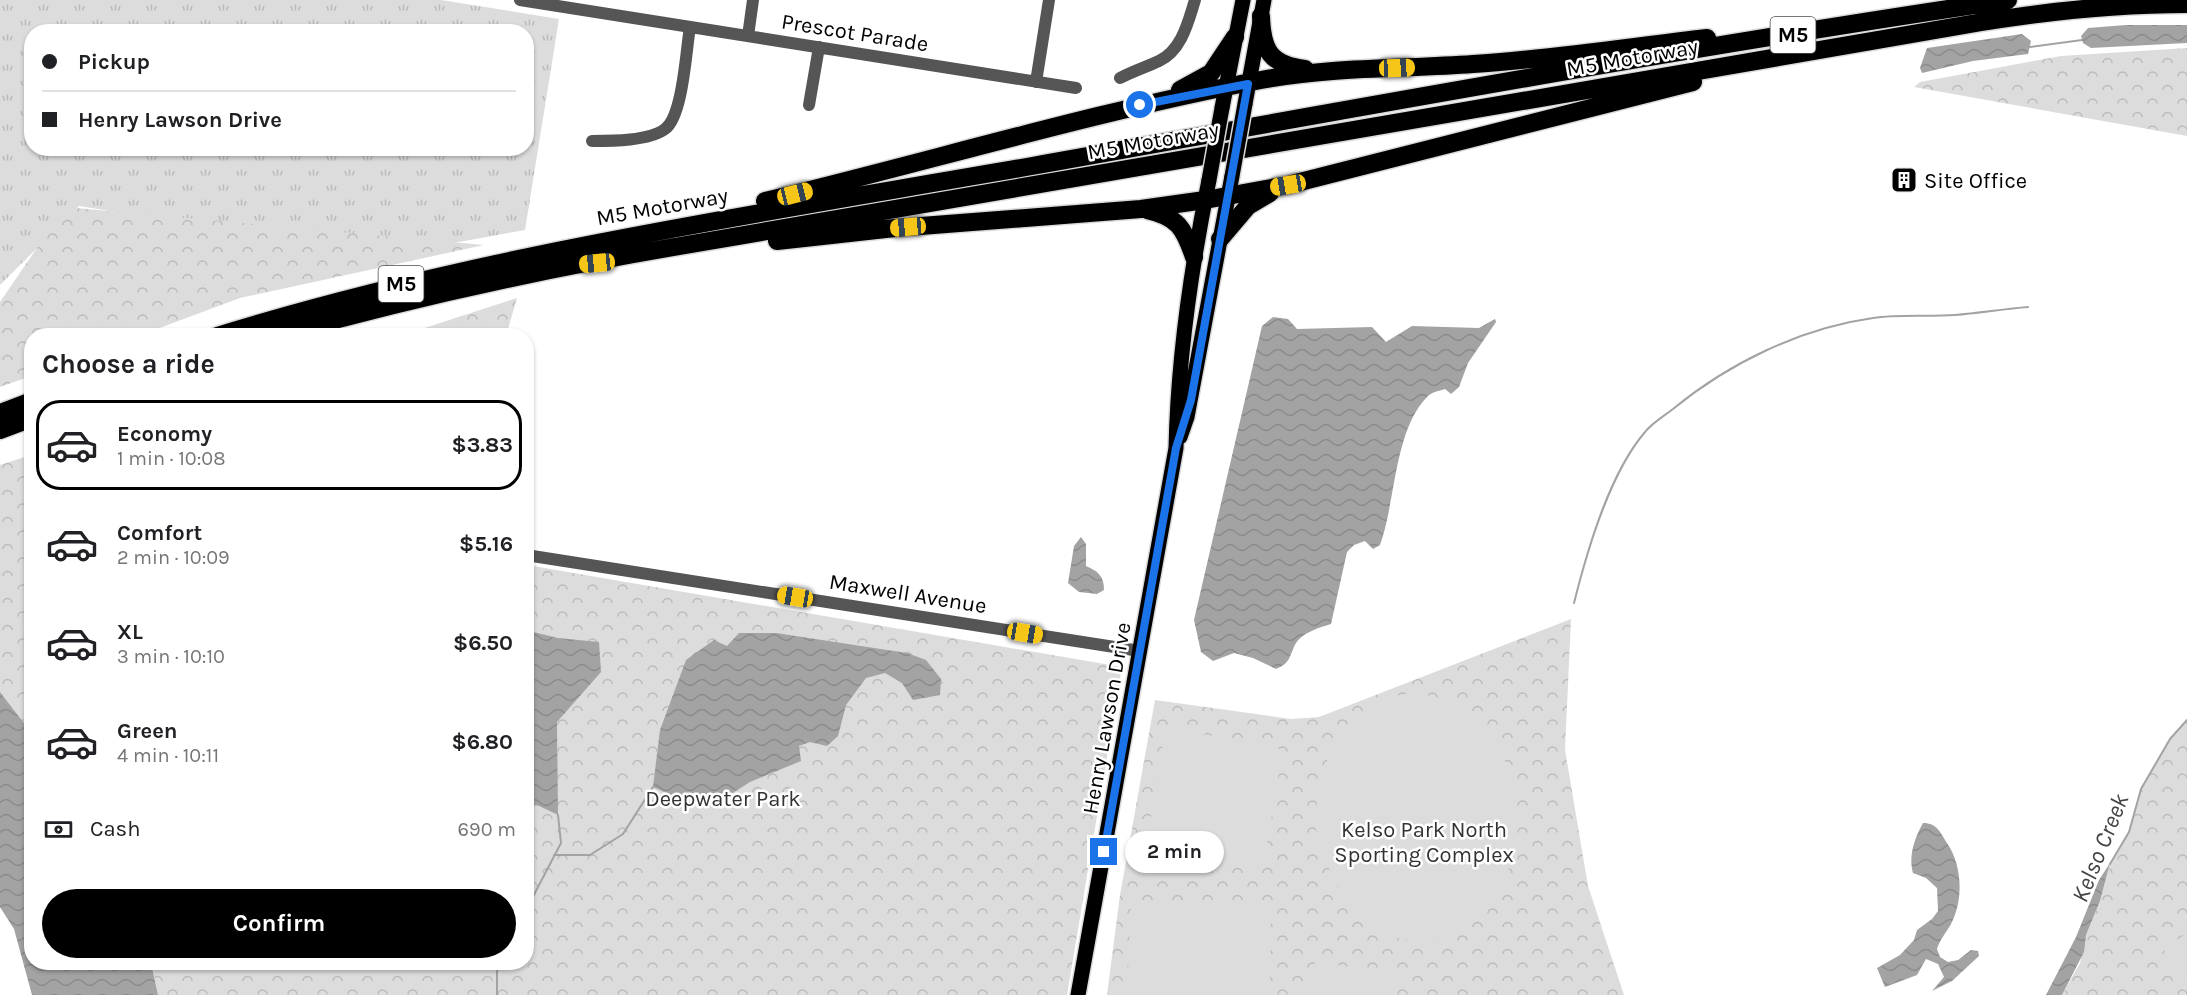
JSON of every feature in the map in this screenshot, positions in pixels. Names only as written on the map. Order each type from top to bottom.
[{"type":"highway","name":"M5 Motorway","points":[[244,328],[363,293],[587,244],[2008,0]]},
{"type":"highway","name":"M5 Motorway","points":[[306,328],[394,304],[552,269],[1873,40],[2046,12],[2146,4],[2187,4]]},
{"type":"highway","points":[[1263,8],[1262,35],[1271,57],[1284,65],[1325,71]]},
{"type":"highway","points":[[587,244],[905,168],[1045,128],[1157,101],[1248,84],[1325,71],[1510,61],[1936,11]]},
{"type":"highway","points":[[1157,101],[1211,73],[1235,37]]},
{"type":"highway","points":[[552,269],[826,235],[1141,208],[1205,200],[1288,185],[1637,95],[1873,40]]},
{"type":"highway","points":[[1220,239],[1248,206],[1288,185]]},
{"type":"highway","points":[[1141,208],[1162,213],[1178,223],[1194,257]]},
{"type":"highway","points":[[0,413],[24,404]]},
{"type":"highway","points":[[0,429],[24,421]]},
{"type":"main road","name":"Henry Lawson Drive","points":[[1078,995],[1176,448],[1177,399],[1194,257],[1243,0]]},
{"type":"main road","name":"Henry Lawson Drive","points":[[1176,448],[1187,417],[1263,8]]},
{"type":"street","name":"Prescot Parade","points":[[520,0],[562,3],[690,27],[1076,88]]},
{"type":"street","points":[[747,36],[753,0]]},
{"type":"street","points":[[1036,82],[1049,0]]},
{"type":"street","points":[[1120,78],[1159,61],[1171,52],[1184,31],[1195,0]]},
{"type":"street","points":[[592,141],[616,142],[664,130],[670,124],[677,110],[690,27]]},
{"type":"street","points":[[809,105],[819,47]]},
{"type":"street","name":"Maxwell Avenue","points":[[534,556],[1140,651]]},
{"type":"green space","points":[[0,0],[441,0],[559,19],[525,230],[387,255],[79,206],[0,285]]},
{"type":"green space","points":[[2187,48],[2187,136],[1914,87],[1920,82],[2061,56]]},
{"type":"green space","points":[[65,207],[484,245],[240,298],[159,328],[24,328],[24,378],[0,387],[0,302]]},
{"type":"green space","points":[[517,298],[508,328],[425,328]]},
{"type":"green space","points":[[24,457],[24,723],[0,692],[0,465]]},
{"type":"green space","name":"Deepwater Park","points":[[534,566],[1122,667],[1067,995],[158,995],[153,970],[534,970]]},
{"type":"green space","name":"Kelso Park North Sporting Complex","points":[[1571,619],[1565,750],[1588,886],[1624,995],[1107,995],[1120,895],[1155,700],[1291,719],[1319,717]]},
{"type":"green space","points":[[1405,694],[1423,694],[1446,701],[1467,715],[1488,735],[1503,757],[1513,782],[1518,808],[1517,835],[1511,861],[1501,886],[1485,909],[1468,926],[1448,937],[1432,941],[1408,940],[1386,933],[1368,922],[1339,888],[1321,848],[1316,827],[1320,780],[1332,750],[1341,736],[1362,712],[1375,703]]},
{"type":"green space","points":[[2187,720],[2187,995],[2062,995],[2080,963],[2086,935],[2100,901],[2110,863],[2129,832],[2141,789],[2170,739]]},
{"type":"green space","points":[[1165,729],[1278,748],[1282,754],[1265,857],[1257,866],[1145,857]]},
{"type":"green space","points":[[1131,904],[1260,906],[1271,915],[1270,995],[1127,995]]},
{"type":"green space","points":[[2187,933],[2187,985],[2163,949]]},
{"type":"green space","points":[[1317,962],[1390,973],[1394,978],[1392,995],[1303,995],[1307,969]]},
{"type":"water","points":[[2126,25],[2187,25],[2187,43],[2091,48],[2083,43],[2081,36],[2088,28]]},
{"type":"water","points":[[2022,34],[2031,41],[2028,54],[1973,61],[1922,73],[1920,68],[1927,48]]},
{"type":"water","points":[[1273,317],[1288,319],[1297,329],[1372,327],[1386,342],[1412,326],[1479,328],[1495,319],[1496,322],[1468,363],[1459,387],[1451,394],[1445,389],[1428,396],[1417,410],[1402,446],[1380,545],[1373,549],[1365,541],[1354,545],[1347,552],[1331,624],[1303,636],[1296,643],[1287,662],[1276,669],[1253,658],[1234,653],[1213,661],[1201,652],[1194,620],[1262,326]]},
{"type":"water","points":[[1081,537],[1086,544],[1086,566],[1097,572],[1103,581],[1104,590],[1097,594],[1079,592],[1068,583],[1074,546]]},
{"type":"water","points":[[534,632],[558,638],[599,642],[601,672],[557,722],[558,815],[534,806]]},
{"type":"water","points":[[739,633],[776,633],[907,653],[926,660],[941,679],[940,695],[913,700],[902,683],[885,673],[866,678],[846,705],[838,736],[827,746],[810,742],[799,746],[801,761],[750,782],[725,798],[678,798],[653,787],[660,730],[686,660],[714,640],[727,646]]},
{"type":"water","points":[[0,692],[24,723],[24,966],[14,929],[0,907]]},
{"type":"water","points":[[1923,823],[1935,826],[1940,832],[1956,861],[1960,882],[1955,914],[1937,949],[1940,957],[1948,962],[1958,960],[1971,950],[1978,951],[1979,956],[1952,981],[1932,991],[1944,977],[1938,964],[1926,959],[1917,975],[1885,987],[1877,968],[1900,955],[1914,940],[1917,930],[1932,919],[1938,911],[1937,888],[1926,878],[1913,873],[1911,860],[1913,847]]},
{"type":"water","points":[[2110,863],[2100,901],[2086,935],[2084,952],[2062,995],[2046,995],[2076,937],[2099,880]]},
{"type":"water","points":[[25,970],[153,970],[158,995],[32,995]]},
{"type":"waterway","points":[[2030,47],[2082,40]]},
{"type":"waterway","points":[[1574,603],[1601,514],[1632,449],[1655,423],[1718,377],[1767,350],[1793,339],[1846,323],[1883,317],[1955,315],[2028,307]]},
{"type":"waterway","name":"Kelso Creek","points":[[2110,864],[2129,832],[2141,789],[2170,739],[2187,720]]},
{"type":"waterway","points":[[554,855],[590,855],[623,834],[653,787]]},
{"type":"waterway","points":[[534,895],[561,843],[558,815]]},
{"type":"waterway","points":[[497,995],[498,970]]},
{"type":"place","name":"Site Office","points":[[1904,180]]},
{"type":"route","points":[[1104,852],[1176,448],[1191,400],[1248,84],[1140,105]]}]
